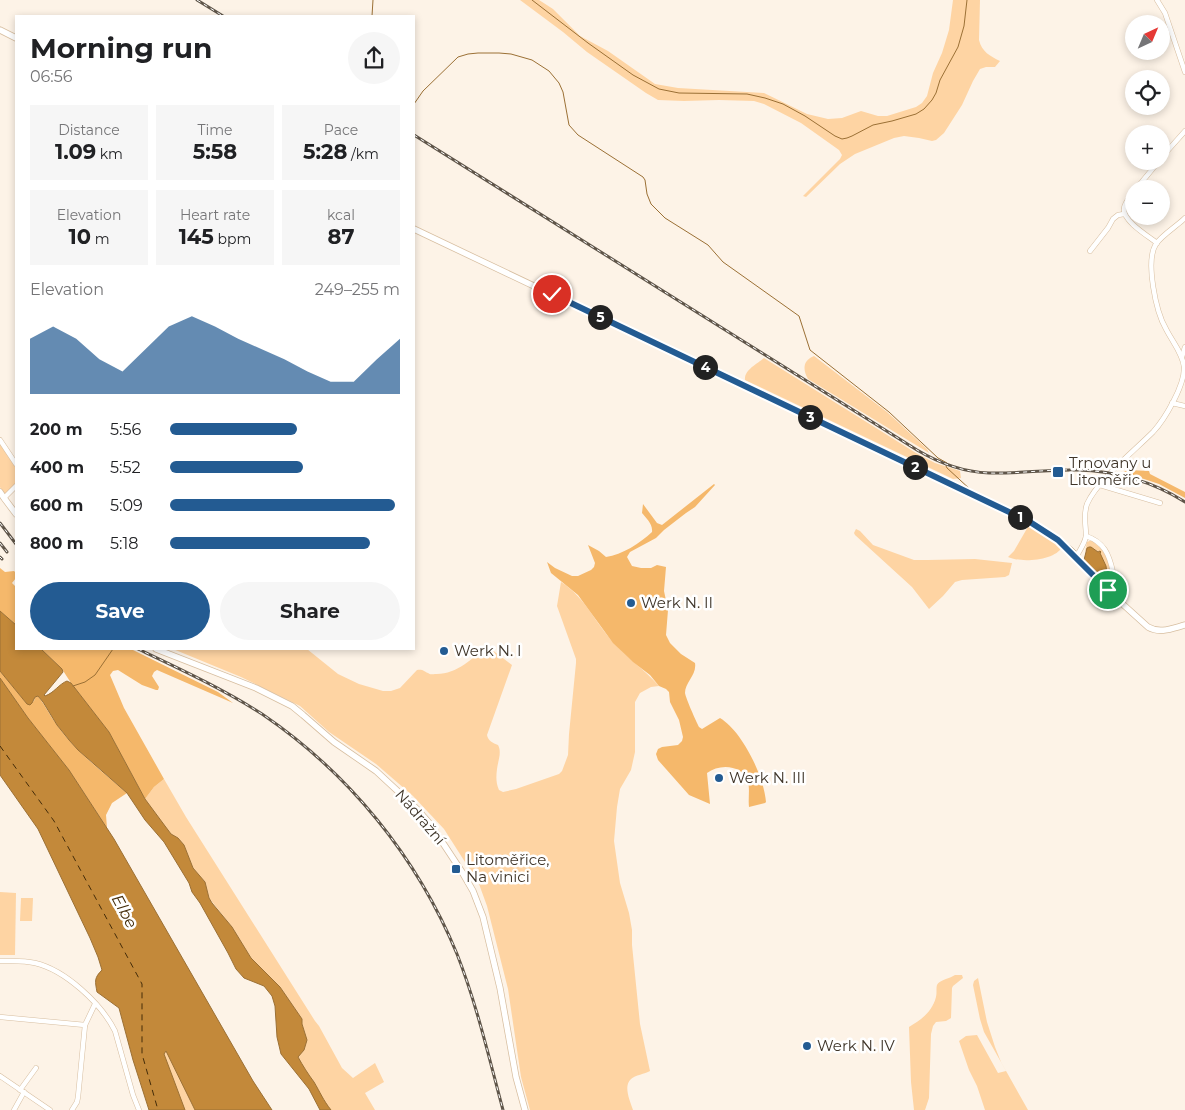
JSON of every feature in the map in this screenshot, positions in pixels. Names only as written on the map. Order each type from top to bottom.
[{"type":"main road","points":[[0,30],[15,38]]},
{"type":"main road","points":[[415,228],[1030,522],[1058,540],[1117,599],[1152,630],[1164,630],[1185,625]]},
{"type":"main road","points":[[0,492],[15,513]]},
{"type":"main road","name":"Nádražní","points":[[159,650],[256,688],[292,706],[334,742],[376,771],[431,825],[473,891],[483,917],[500,988],[516,1077],[525,1110]]},
{"type":"street","points":[[1167,0],[1159,2],[1165,13],[1185,72]]},
{"type":"street","points":[[1170,148],[1185,131]]},
{"type":"street","points":[[1143,180],[1152,170]]},
{"type":"street","points":[[1125,206],[1124,214],[1128,220],[1157,243]]},
{"type":"street","points":[[1090,251],[1113,219],[1118,215],[1124,214]]},
{"type":"street","points":[[1076,556],[1084,544],[1086,536],[1085,524],[1088,502],[1100,486],[1159,426],[1172,404],[1183,378],[1184,366],[1182,357],[1162,322],[1156,304],[1152,276],[1152,256],[1157,243],[1185,218]]},
{"type":"street","points":[[1182,357],[1185,347]]},
{"type":"street","points":[[1172,404],[1185,406]]},
{"type":"street","points":[[0,440],[15,462]]},
{"type":"street","points":[[1100,486],[1160,503]]},
{"type":"street","points":[[4,498],[15,487]]},
{"type":"street","points":[[1086,536],[1098,542],[1110,557],[1117,588],[1117,599]]},
{"type":"street","points":[[0,961],[22,961],[35,963],[47,968],[60,974],[78,987],[95,1004],[111,1023],[115,1031],[139,1110]]},
{"type":"street","points":[[72,1110],[78,1097],[85,1025],[95,1004]]},
{"type":"street","points":[[1,1019],[85,1025]]},
{"type":"street","points":[[14,1110],[22,1091],[36,1068]]},
{"type":"street","points":[[0,1076],[50,1110]]},
{"type":"shaded area","points":[[520,0],[539,0],[553,9],[580,36],[608,51],[655,84],[678,88],[764,93],[807,114],[828,119],[842,118],[861,111],[878,116],[887,116],[916,107],[922,103],[927,96],[933,73],[949,30],[953,0],[980,0],[980,44],[987,53],[1000,61],[995,67],[980,69],[962,105],[944,133],[936,140],[904,136],[894,138],[855,154],[840,164],[806,197],[803,196],[842,155],[839,150],[801,123],[764,104],[754,101],[658,100],[587,52]]},
{"type":"shaded area","points":[[814,356],[887,412],[929,453],[808,379],[805,366],[807,360]]},
{"type":"shaded area","points":[[764,358],[916,453],[935,463],[960,471],[961,478],[953,479],[745,380],[749,370]]},
{"type":"shaded area","points":[[0,444],[15,466],[15,484],[4,495],[0,487]]},
{"type":"shaded area","points":[[1128,470],[1149,471],[1150,474],[1185,492],[1185,498],[1159,484],[1123,472]]},
{"type":"shaded area","points":[[714,484],[695,507],[656,538],[630,552],[627,557],[632,566],[651,568],[657,565],[666,567],[664,591],[668,610],[666,635],[670,643],[681,654],[695,663],[694,671],[687,685],[686,696],[699,727],[702,729],[720,718],[736,733],[751,755],[761,780],[766,802],[749,807],[748,782],[745,776],[736,769],[724,767],[707,773],[710,804],[689,795],[658,760],[656,754],[658,749],[678,745],[683,737],[679,720],[670,702],[669,692],[659,686],[650,675],[613,643],[578,595],[551,573],[547,562],[572,576],[578,576],[591,570],[595,563],[588,545],[606,557],[612,556],[630,548],[652,532],[650,524],[642,513],[643,504],[657,523],[662,525]]},
{"type":"shaded area","points":[[1029,525],[1062,547],[1058,552],[1037,560],[1021,560],[1008,557],[1014,551]]},
{"type":"shaded area","points":[[856,529],[873,545],[914,560],[975,559],[1012,563],[1009,575],[955,582],[929,609],[912,587],[855,535]]},
{"type":"shaded area","points":[[1092,540],[1108,560],[1113,585],[1111,583],[1109,585],[1102,580],[1107,574],[1099,552],[1088,547],[1085,552],[1087,542]]},
{"type":"shaded area","points":[[0,568],[5,572],[15,572],[15,579],[12,583],[15,586],[15,624],[0,611]]},
{"type":"shaded area","points":[[561,582],[570,588],[584,603],[619,649],[659,686],[651,687],[640,693],[635,702],[635,752],[631,770],[620,789],[614,841],[620,883],[632,930],[640,1024],[650,1071],[635,1076],[629,1082],[628,1094],[633,1110],[530,1110],[521,1077],[508,989],[487,906],[479,884],[444,829],[413,796],[376,764],[329,732],[300,706],[241,677],[175,650],[308,650],[338,674],[359,684],[383,691],[391,691],[400,688],[417,670],[430,674],[443,674],[457,669],[487,646],[512,665],[487,735],[499,748],[500,754],[496,780],[499,790],[503,792],[559,774],[568,755],[576,659],[557,606]]},
{"type":"shaded area","points":[[42,650],[133,650],[218,692],[233,703],[157,670],[152,676],[159,687],[158,690],[142,685],[118,670],[113,671],[110,675],[124,708],[164,779],[154,787],[145,799],[109,732],[62,669]]},
{"type":"shaded area","points":[[0,671],[27,704],[34,701],[35,697],[38,696],[54,722],[72,744],[127,793],[112,803],[106,815],[107,828],[69,770],[28,718],[0,678]]},
{"type":"shaded area","points":[[164,779],[186,817],[319,1026],[342,1068],[353,1078],[375,1063],[384,1082],[365,1093],[375,1110],[331,1110],[323,1100],[298,1057],[305,1033],[302,1019],[280,987],[251,958],[232,927],[209,898],[205,882],[193,868],[184,845],[164,826],[145,799],[154,787]]},
{"type":"shaded area","points":[[0,892],[16,893],[15,955],[0,955]]},
{"type":"shaded area","points":[[21,898],[33,898],[32,921],[20,921]]},
{"type":"shaded area","points":[[955,975],[962,975],[963,978],[952,988],[951,1018],[946,1021],[936,1022],[931,1034],[929,1098],[925,1110],[914,1110],[909,1027],[922,1018],[932,1007],[938,983]]},
{"type":"shaded area","points":[[978,978],[987,1022],[995,1047],[1001,1062],[1028,1110],[985,1110],[969,1070],[959,1041],[966,1036],[977,1035],[998,1073],[1006,1071],[984,1032],[980,1019],[973,985],[974,981]]},
{"type":"shaded area","points":[[166,1050],[195,1110],[185,1110],[169,1070],[164,1054]]},
{"type":"water","points":[[1089,547],[1101,552],[1107,574],[1104,578],[1084,560],[1087,548]]},
{"type":"water","points":[[0,611],[15,624],[15,650],[42,650],[62,669],[63,672],[44,695],[48,695],[67,681],[71,683],[109,732],[145,799],[171,834],[184,845],[193,868],[205,882],[212,903],[232,927],[251,958],[280,987],[302,1019],[307,1040],[304,1050],[298,1057],[331,1110],[320,1110],[309,1089],[281,1054],[272,996],[264,986],[244,978],[236,969],[192,892],[189,883],[164,842],[145,820],[127,793],[69,740],[38,696],[35,697],[30,705],[27,704],[0,671]]},
{"type":"water","name":"Elbe","points":[[0,678],[28,718],[69,770],[114,839],[253,1081],[272,1110],[195,1110],[166,1051],[164,1054],[185,1110],[149,1110],[119,1008],[97,992],[96,980],[102,970],[90,938],[38,829],[0,775]]},
{"type":"waterway","points":[[372,15],[373,0]]},
{"type":"waterway","points":[[532,0],[633,75],[659,89],[679,93],[747,94],[765,98],[783,104],[842,139],[873,125],[916,114],[924,109],[936,93],[940,80],[958,47],[964,26],[967,0]]},
{"type":"waterway","points":[[415,103],[423,91],[458,57],[468,54],[511,54],[532,60],[549,71],[559,83],[563,92],[569,125],[578,135],[643,177],[651,204],[665,218],[708,245],[723,262],[799,316],[810,350],[889,412],[938,458],[947,463],[947,468],[972,491],[989,499]]},
{"type":"waterway","points":[[1035,522],[1046,528],[1077,552]]},
{"type":"waterway","points":[[1079,555],[1084,560]]},
{"type":"waterway","points":[[73,686],[85,682],[95,675],[112,650]]},
{"type":"ferry route","points":[[0,746],[54,821],[142,984],[142,1054],[158,1110]]},
{"type":"railway","points":[[197,0],[221,15]]},
{"type":"railway","points":[[415,136],[934,459],[961,469],[979,472],[1066,470],[1105,472],[1133,478],[1160,488],[1185,502]]},
{"type":"railway","points":[[0,523],[15,543]]},
{"type":"railway","points":[[0,543],[7,552]]},
{"type":"railway","points":[[140,650],[217,688],[262,714],[294,737],[324,763],[377,820],[401,851],[422,884],[441,918],[457,954],[477,1012],[503,1110]]},
{"type":"place","name":"Trnovany u Litoměřic","points":[[1058,472]]},
{"type":"place","name":"Werk N. II","points":[[631,603]]},
{"type":"place","name":"Werk N. I","points":[[444,651]]},
{"type":"place","name":"Werk N. III","points":[[719,778]]},
{"type":"place","name":"Litoměřice, Na vinici","points":[[456,869]]},
{"type":"place","name":"Werk N. IV","points":[[807,1046]]},
{"type":"route","points":[[552,294],[1038,526],[1067,548],[1108,590]]}]
